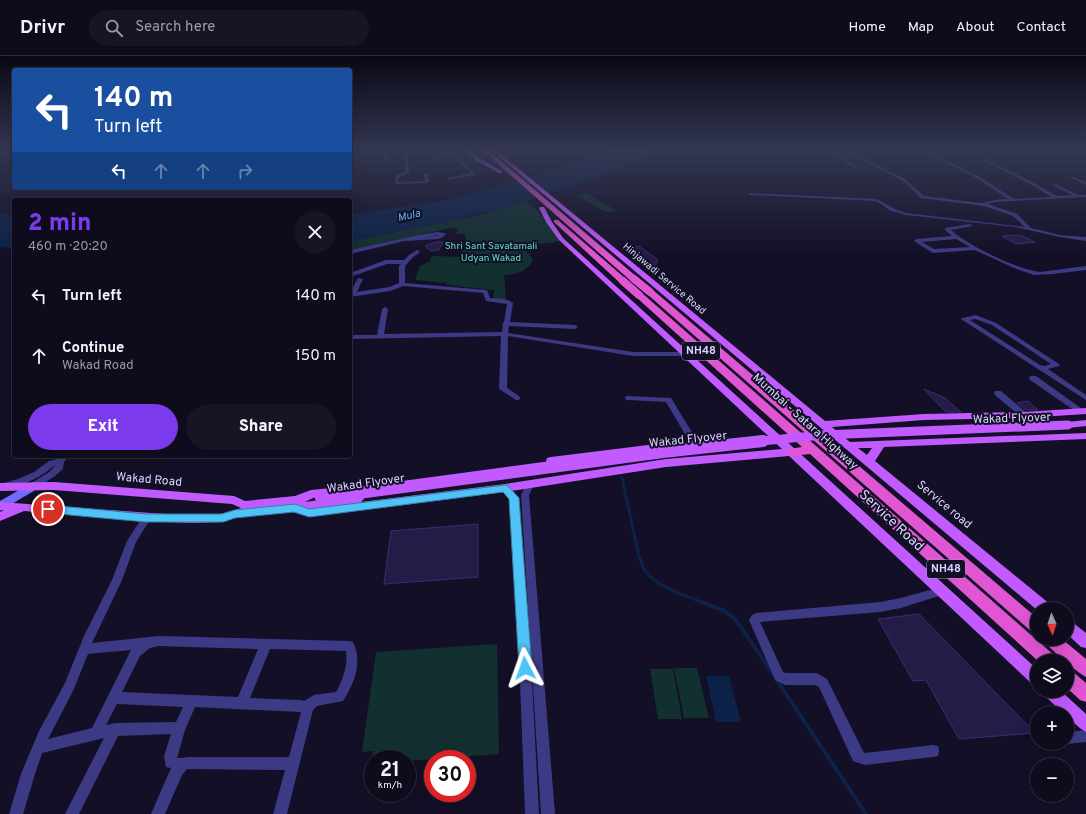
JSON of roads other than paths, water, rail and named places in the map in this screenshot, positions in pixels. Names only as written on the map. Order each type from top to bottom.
[{"type":"highway","name":"NH48","points":[[519,185],[547,206]]},
{"type":"highway","name":"NH48","points":[[528,185],[547,206]]},
{"type":"highway","name":"Mumbai - Satara Highway","points":[[547,206],[634,279],[651,286],[1030,621]]},
{"type":"highway","name":"Mumbai - Satara Highway","points":[[547,206],[623,281],[1041,654]]},
{"type":"highway","points":[[792,452],[812,450]]},
{"type":"highway","points":[[1059,646],[1086,669]]},
{"type":"highway","points":[[1074,683],[1086,694]]},
{"type":"main road","name":"Hinjawadi Service Road","points":[[547,206],[651,286],[823,424]]},
{"type":"main road","name":"Service Road","points":[[547,206],[549,222],[561,239],[1030,673]]},
{"type":"main road","points":[[616,289],[651,286]]},
{"type":"main road","points":[[823,424],[924,417],[1024,415],[1084,411]]},
{"type":"main road","name":"Wakad Flyover","points":[[1078,433],[1086,423]]},
{"type":"main road","name":"Service road","points":[[823,424],[1038,602]]},
{"type":"main road","name":"Wakad Flyover","points":[[295,504],[663,452],[823,435],[1078,433],[1086,430]]},
{"type":"main road","points":[[0,509],[25,507],[146,518],[223,518],[235,514],[295,504],[311,494],[657,447],[758,438],[767,435],[770,432]]},
{"type":"main road","points":[[849,445],[1078,433]]},
{"type":"main road","points":[[870,462],[874,452],[882,443]]},
{"type":"main road","points":[[657,447],[666,463]]},
{"type":"main road","points":[[295,504],[309,513],[530,485],[666,463],[792,452]]},
{"type":"main road","points":[[0,509],[33,486]]},
{"type":"main road","name":"Wakad Road","points":[[1,487],[54,486],[234,500],[244,505],[295,504]]},
{"type":"main road","points":[[1074,632],[1086,642]]},
{"type":"main road","points":[[1058,698],[1086,724]]},
{"type":"street","points":[[910,185],[923,197],[983,205],[1016,215],[1029,229]]},
{"type":"street","points":[[990,185],[1013,200]]},
{"type":"street","points":[[1035,185],[1057,198]]},
{"type":"street","points":[[1056,185],[1077,196]]},
{"type":"street","points":[[750,194],[877,200],[893,210],[906,214],[984,222],[1029,229],[1060,236],[1086,239]]},
{"type":"street","points":[[983,205],[990,201],[1086,196]]},
{"type":"street","points":[[984,222],[947,228],[958,238],[976,248],[1032,273],[1086,268]]},
{"type":"street","points":[[352,252],[406,240],[441,233],[444,234],[442,237],[406,240]]},
{"type":"street","points":[[958,238],[917,241],[933,251],[976,248]]},
{"type":"street","points":[[402,284],[401,268],[417,252]]},
{"type":"street","points":[[352,274],[386,262],[406,262]]},
{"type":"street","points":[[352,295],[360,279]]},
{"type":"street","points":[[352,295],[390,289],[402,284],[486,291],[488,300],[506,301],[510,303],[505,324],[502,389],[516,398]]},
{"type":"street","points":[[380,337],[385,309]]},
{"type":"street","points":[[1038,366],[1046,368],[1057,365],[994,324],[976,317],[964,320],[1086,398]]},
{"type":"street","points":[[505,324],[575,327]]},
{"type":"street","points":[[352,337],[505,334],[632,354],[686,354]]},
{"type":"street","points":[[1033,378],[1084,411]]},
{"type":"street","points":[[998,393],[1024,415]]},
{"type":"street","points":[[629,398],[668,400],[695,444]]},
{"type":"street","points":[[33,486],[60,467],[62,458]]},
{"type":"street","points":[[1,487],[22,481],[37,474],[62,458]]},
{"type":"street","points":[[530,485],[525,495],[548,814]]},
{"type":"street","points":[[505,488],[514,498],[526,681],[532,814]]},
{"type":"street","points":[[16,814],[28,774],[38,748],[117,580],[132,541],[146,518]]},
{"type":"street","points":[[933,751],[866,759],[860,758],[823,683],[817,679],[781,678],[776,671],[754,620],[756,618],[764,617],[889,606],[941,591]]},
{"type":"street","points":[[522,615],[534,614]]},
{"type":"street","points":[[84,649],[159,641],[349,646],[352,650],[352,660],[345,688],[339,697],[314,701],[306,708]]},
{"type":"street","points":[[96,732],[136,652],[147,643]]},
{"type":"street","points":[[242,703],[266,644]]},
{"type":"street","points":[[526,681],[538,680]]},
{"type":"street","points":[[114,698],[301,706],[306,708]]},
{"type":"street","points":[[182,765],[171,762],[170,756],[179,728],[192,701]]},
{"type":"street","points":[[280,814],[307,712],[306,708]]},
{"type":"street","points":[[38,748],[96,732],[115,729],[146,727],[179,728]]},
{"type":"street","points":[[72,814],[115,729]]},
{"type":"street","points":[[1074,737],[1086,736]]},
{"type":"street","points":[[158,814],[177,770],[182,765],[187,763],[293,764]]},
{"type":"water","name":"Mula","points":[[500,185],[573,185],[503,208],[440,223],[352,241],[352,215],[451,199]]},
{"type":"water","points":[[0,213],[12,215],[12,248],[0,247]]},
{"type":"water","points":[[706,676],[729,676],[741,722],[716,722]]},
{"type":"waterway","points":[[622,477],[639,557],[644,569],[656,581],[672,591],[707,604]]},
{"type":"waterway","points":[[704,603],[723,610],[736,620],[772,673]]},
{"type":"waterway","points":[[776,679],[866,814]]},
{"type":"park label","name":"Shri Sant Savatamali Udyan Wakad","points":[[491,252]]}]
